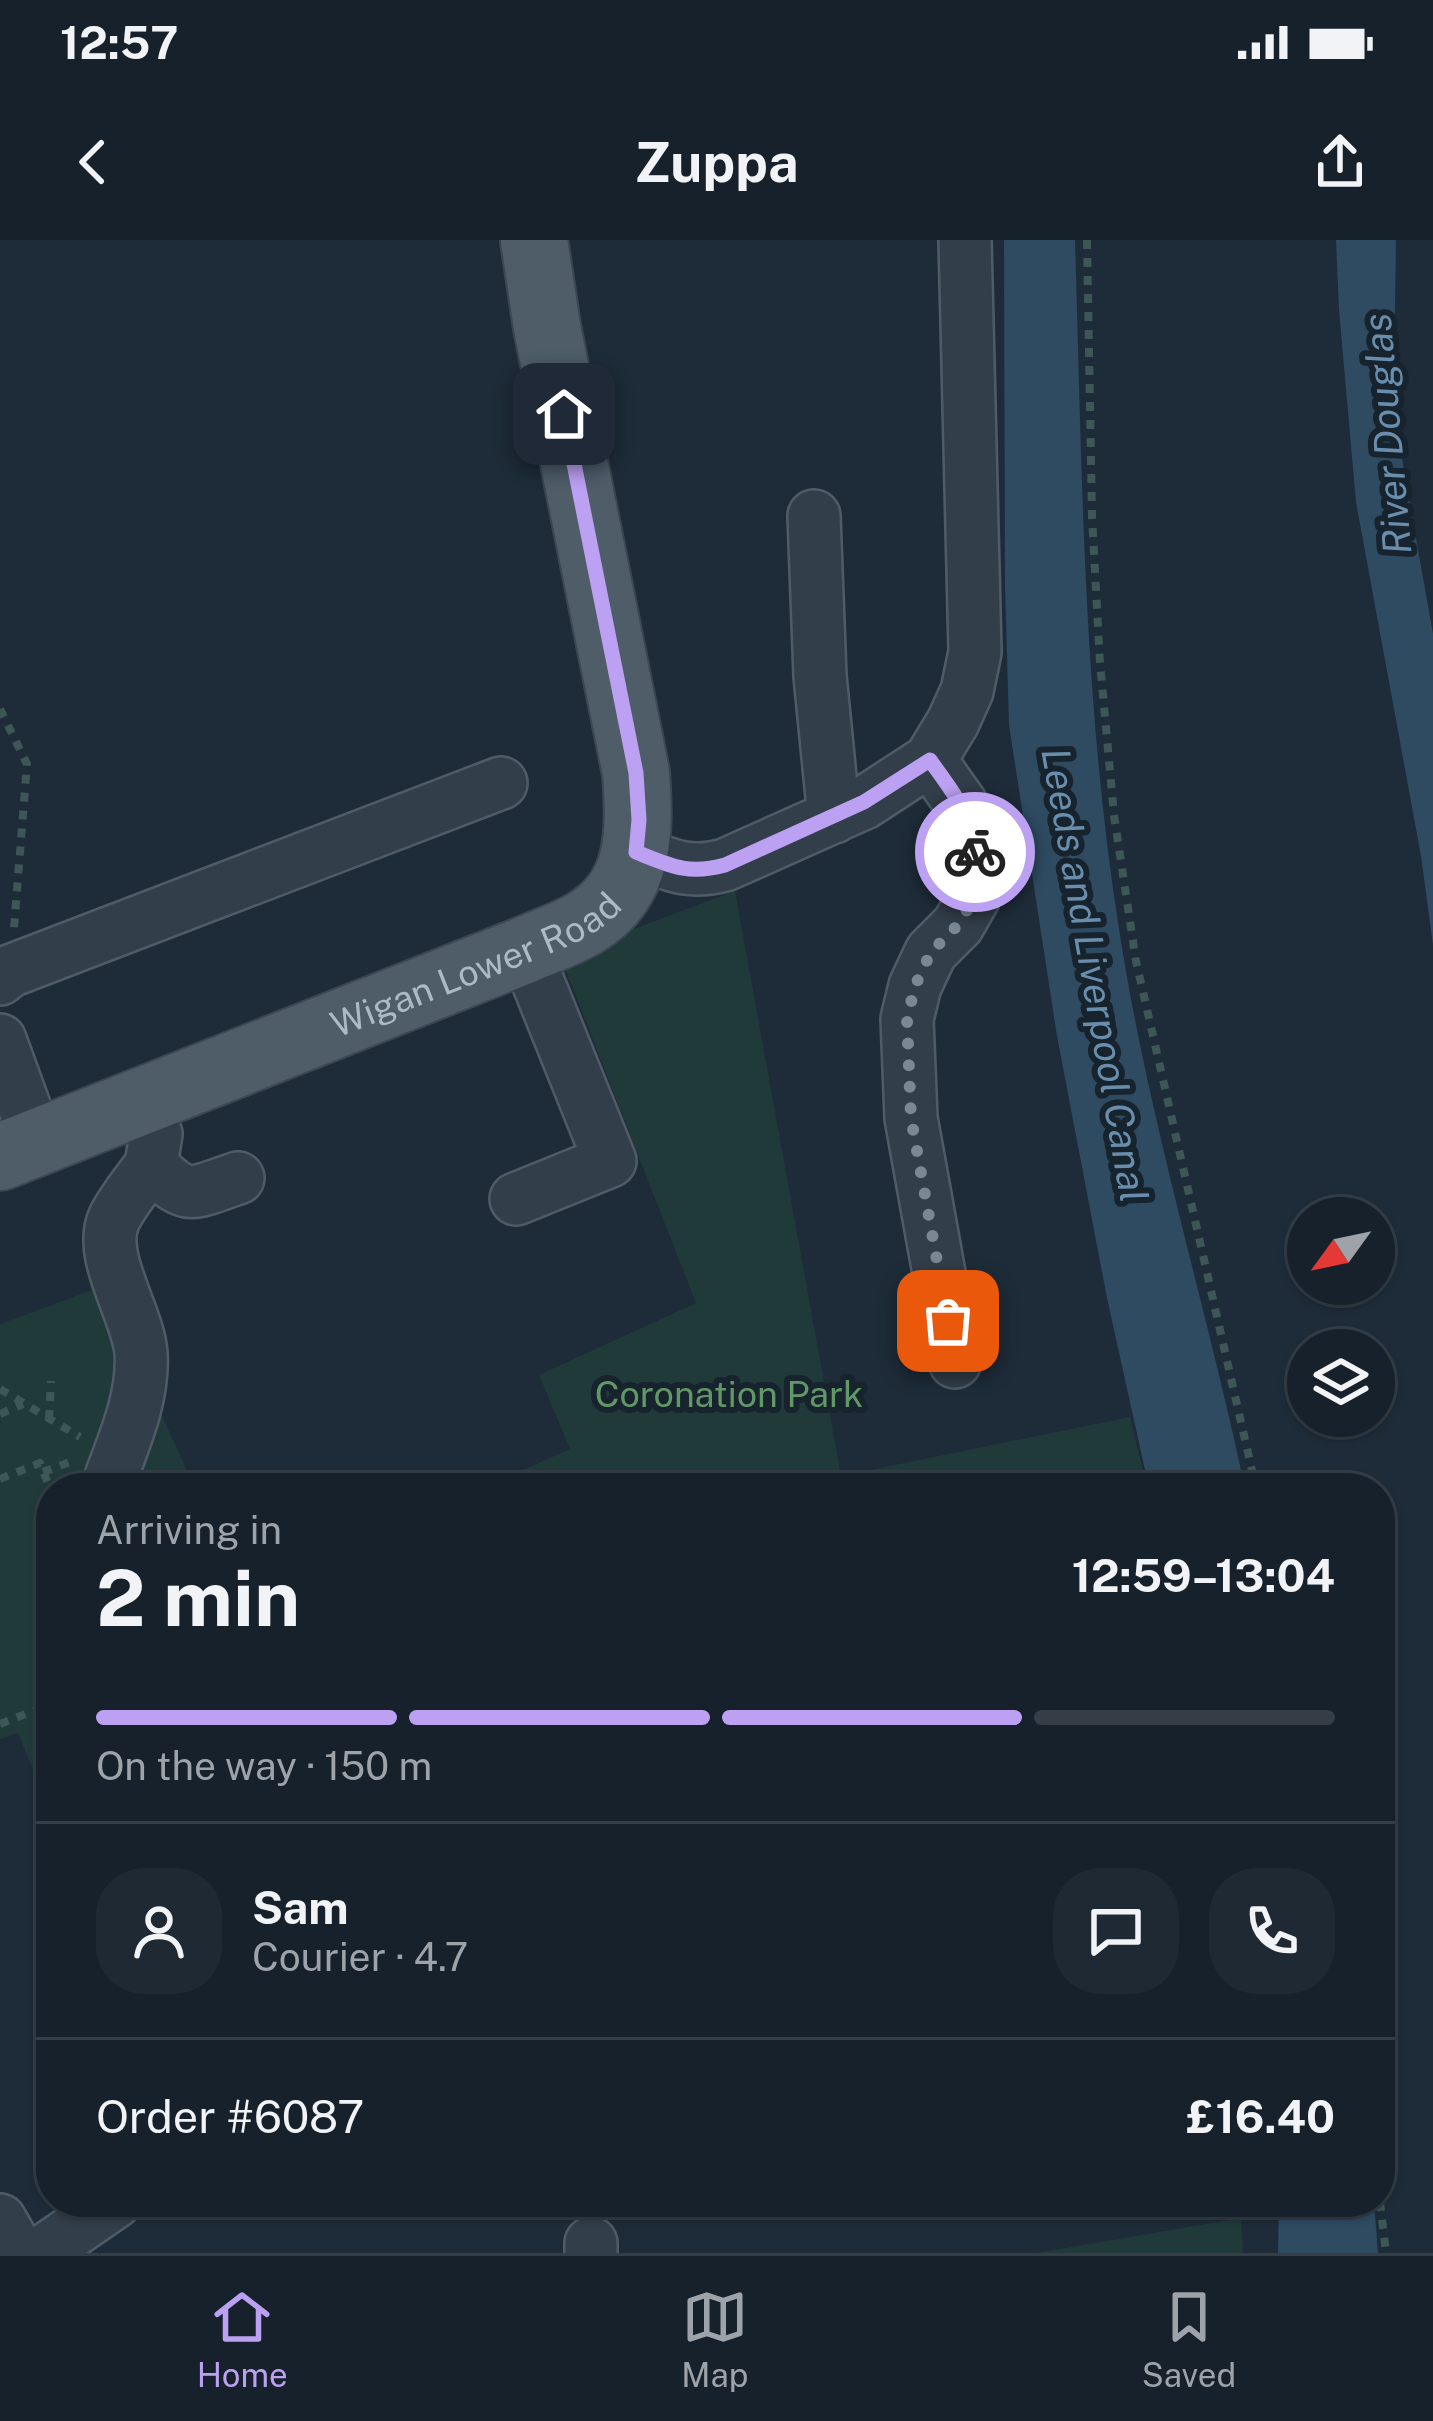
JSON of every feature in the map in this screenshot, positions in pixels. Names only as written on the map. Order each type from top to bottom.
[{"type":"main road","points":[[534,240],[636,773],[636,852]]},
{"type":"main road","name":"Wigan Lower Road","points":[[19,1150],[583,924],[602,911],[628,874],[636,852]]},
{"type":"street","name":"Wigan Lower Road","points":[[636,852],[680,869],[702,872],[725,865],[864,802],[930,760],[953,722],[967,691],[975,652],[965,264]]},
{"type":"street","points":[[814,516],[820,676],[834,817]]},
{"type":"street","points":[[930,760],[962,804],[975,837],[974,898],[958,925],[931,952],[907,1019],[911,1118],[955,1362]]},
{"type":"street","points":[[5,975],[501,783]]},
{"type":"street","points":[[516,1199],[610,1161],[525,950]]},
{"type":"street","points":[[0,1040],[19,1150]]},
{"type":"street","points":[[112,1473],[136,1408],[141,1349],[109,1237],[114,1219],[151,1165],[156,1134],[149,1098]]},
{"type":"street","points":[[151,1165],[175,1188],[193,1194],[238,1178]]},
{"type":"street","points":[[41,2253],[114,2217]]},
{"type":"street","points":[[0,2220],[19,2253]]},
{"type":"path","points":[[1087,240],[1092,517],[1114,815],[1136,961],[1253,1473]]},
{"type":"path","points":[[0,709],[27,764],[5,975]]},
{"type":"path","points":[[49,1419],[50,1381]]},
{"type":"path","points":[[0,1390],[84,1440]]},
{"type":"path","points":[[0,1414],[24,1404]]},
{"type":"path","points":[[0,1479],[40,1463],[44,1473]]},
{"type":"path","points":[[0,1724],[36,1710]]},
{"type":"path","points":[[1382,2217],[1386,2253]]},
{"type":"green space","name":"Coronation Park","points":[[735,891],[840,1473],[516,1473],[570,1449],[539,1375],[696,1303],[564,966],[602,941]]},
{"type":"green space","points":[[103,1286],[188,1473],[36,1473],[36,1777],[18,1733],[0,1739],[0,1324]]},
{"type":"green space","name":"Coronation Park","points":[[1130,1417],[1143,1473],[856,1473]]},
{"type":"green space","points":[[1241,2218],[1243,2253],[1037,2253]]},
{"type":"water","name":"Leeds and Liverpool Canal","points":[[1004,240],[1075,240],[1086,586],[1107,843],[1145,1070],[1242,1473],[1146,1473],[1057,1036],[1009,725]]},
{"type":"water","name":"River Douglas","points":[[1336,240],[1396,240],[1394,377],[1403,465],[1433,634],[1433,945],[1356,502]]},
{"type":"water","points":[[1279,2217],[1375,2217],[1378,2253],[1278,2253]]},
{"type":"way so far","points":[[948,1321],[911,1118],[907,1019],[931,952],[958,925],[974,898],[975,852]]},
{"type":"route","points":[[564,414],[636,773],[636,852],[680,869],[702,872],[725,865],[864,802],[930,760],[962,804],[975,837],[975,852]]}]
